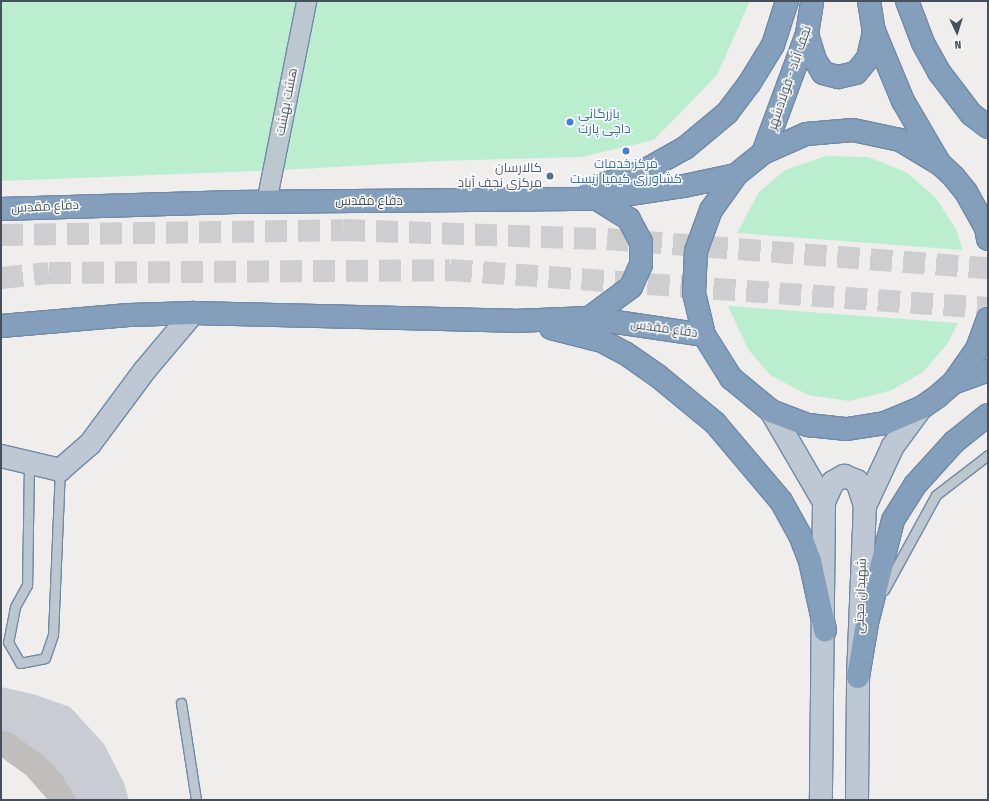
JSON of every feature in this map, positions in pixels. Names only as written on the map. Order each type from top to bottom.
[{"type":"highway","points":[[522,200],[595,187],[640,173],[685,148],[727,113],[749,84],[773,45],[787,1]]},
{"type":"highway","name":"نجف آباد - فولادشهر","points":[[763,153],[807,34],[812,1]]},
{"type":"highway","points":[[868,1],[874,31],[903,102],[940,164],[966,192],[986,228],[988,239]]},
{"type":"highway","points":[[907,1],[924,43],[939,72],[971,114],[988,128]]},
{"type":"highway","points":[[807,34],[815,60],[824,72],[838,77],[856,73],[868,58],[874,31]]},
{"type":"highway","points":[[940,164],[900,140],[854,130],[806,134],[763,153],[736,175],[711,210],[696,250],[694,293],[704,335],[731,378],[771,411],[808,425],[847,429],[885,423],[921,408],[952,383],[977,349],[988,319]]},
{"type":"highway","name":"دفاع مقدس","points":[[1,209],[43,206],[266,202],[597,199],[684,186],[736,175]]},
{"type":"highway","points":[[966,192],[988,201]]},
{"type":"highway","points":[[589,318],[631,287],[641,265],[640,242],[628,219],[597,199]]},
{"type":"highway","name":"دفاع مقدس","points":[[1,326],[129,315],[193,313],[514,321],[589,318],[704,335]]},
{"type":"highway","points":[[514,321],[574,332],[602,341],[658,376],[715,423],[781,501],[800,535],[810,561],[825,630]]},
{"type":"highway","points":[[952,383],[988,370]]},
{"type":"highway","points":[[858,677],[867,624],[893,520],[915,485],[954,442],[988,415]]},
{"type":"main road","points":[[1,456],[60,470],[90,444],[145,370],[193,313]]},
{"type":"main road","name":"شهیدان حجتی","points":[[857,800],[858,677],[865,506],[893,446],[921,408]]},
{"type":"main road","points":[[771,411],[824,502]]},
{"type":"main road","points":[[821,800],[825,630],[824,502],[833,482],[844,476],[857,481],[865,506]]},
{"type":"street","name":"هشت بهشت","points":[[266,202],[306,1]]},
{"type":"lane","points":[[867,624],[906,547],[936,495],[988,455]]},
{"type":"lane","points":[[28,463],[27,585],[15,607],[8,642],[20,663],[45,658],[52,635],[60,470]]},
{"type":"lane","points":[[181,703],[196,800]]},
{"type":"green space","points":[[1,1],[750,1],[717,75],[654,140],[581,157],[438,161],[282,170],[1,181]]},
{"type":"green space","points":[[826,156],[868,157],[906,172],[935,197],[956,229],[963,250],[737,233],[759,192],[785,170]]},
{"type":"green space","points":[[728,306],[958,323],[948,343],[923,372],[890,391],[849,401],[808,395],[770,375],[748,349]]},
{"type":"building","points":[[1,687],[33,694],[70,707],[104,744],[124,783],[129,800],[77,800],[62,775],[45,757],[10,732],[1,731]]},
{"type":"tunnel","points":[[1,235],[343,230],[607,239],[988,268]]},
{"type":"tunnel","points":[[1,278],[49,273],[450,270],[988,308]]},
{"type":"place","name":"بازرگانی داچی پارت","points":[[570,122]]},
{"type":"place","name":"مرکز خدمات کشاورزی کیمیا زیست","points":[[626,151]]},
{"type":"place","name":"کالارسان مرکزی نجف آباد","points":[[550,176]]}]
